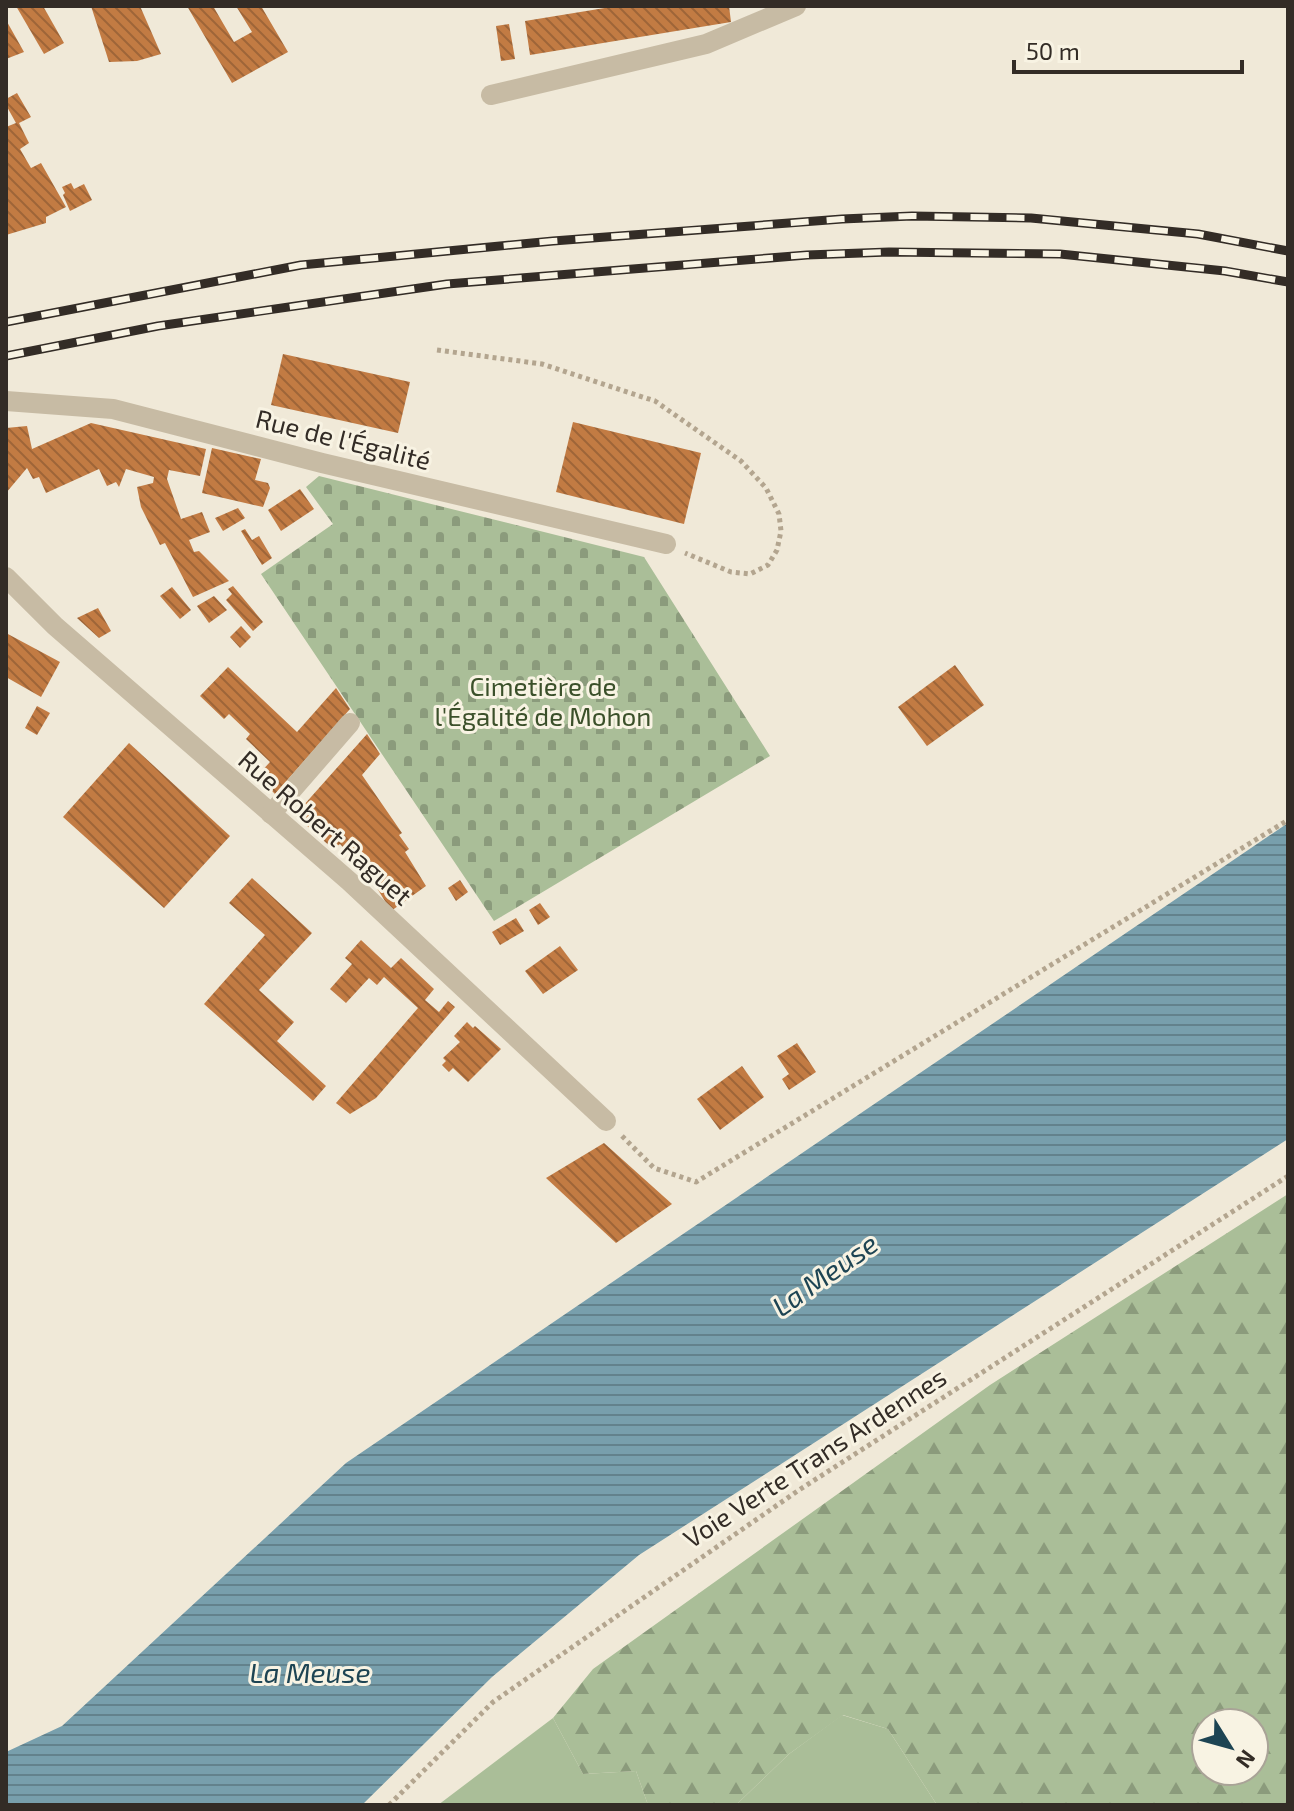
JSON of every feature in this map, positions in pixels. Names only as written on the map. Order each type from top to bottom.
[{"type":"street","points":[[491,95],[706,44],[796,6]]},
{"type":"street","name":"Rue de l'Égalité","points":[[6,401],[113,409],[322,463],[666,544]]},
{"type":"street","name":"Rue Robert Raguet","points":[[6,577],[55,626],[349,881],[606,1121]]},
{"type":"street","points":[[271,814],[350,723]]},
{"type":"path","points":[[437,350],[542,364],[655,401],[741,461],[766,488],[779,514],[781,531],[777,550],[768,565],[750,574],[731,572],[666,544]]},
{"type":"path","points":[[606,1121],[654,1168],[696,1182],[1288,820]]},
{"type":"path","name":"Voie Verte Trans Ardennes","points":[[389,1805],[493,1702],[799,1490],[1288,1176]]},
{"type":"green space","name":"Cimetière de l'Égalité de Mohon","points":[[319,476],[644,557],[770,756],[494,921],[261,574],[333,524],[306,487]]},
{"type":"green space","points":[[1288,1194],[1288,1805],[937,1805],[888,1729],[843,1715],[789,1754],[736,1805],[648,1805],[636,1771],[583,1774],[553,1718],[593,1669],[990,1385]]},
{"type":"green space","points":[[842,1715],[888,1729],[937,1805],[736,1805],[789,1754]]},
{"type":"green space","points":[[553,1718],[583,1774],[636,1771],[648,1805],[438,1805]]},
{"type":"water","name":"La Meuse","points":[[1288,823],[1288,1139],[639,1555],[492,1677],[362,1805],[6,1805],[6,1752],[62,1726],[346,1463]]},
{"type":"building","points":[[16,6],[43,6],[64,43],[44,54]]},
{"type":"building","points":[[91,6],[140,6],[161,54],[137,61],[109,62]]},
{"type":"building","points":[[187,6],[213,6],[234,42],[252,32],[236,6],[261,6],[288,52],[232,83]]},
{"type":"building","points":[[617,6],[729,6],[731,22],[530,55],[525,21]]},
{"type":"building","points":[[6,20],[24,52],[6,59]]},
{"type":"building","points":[[509,24],[515,59],[501,61],[496,26]]},
{"type":"building","points":[[17,93],[31,117],[19,123],[29,143],[20,149],[31,168],[41,163],[66,207],[46,217],[46,223],[6,235],[6,127],[16,123],[6,99]]},
{"type":"building","points":[[71,183],[74,189],[84,184],[92,200],[70,211],[62,187]]},
{"type":"building","points":[[283,354],[410,382],[398,433],[271,405]]},
{"type":"building","points":[[573,422],[701,453],[684,524],[556,492]]},
{"type":"building","points":[[91,423],[206,449],[200,476],[169,470],[167,479],[181,519],[202,512],[210,532],[189,540],[194,552],[199,551],[229,581],[193,597],[165,543],[160,545],[141,507],[137,487],[153,483],[154,477],[126,469],[119,487],[116,482],[107,486],[99,469],[46,493],[39,477],[33,479],[27,468],[6,493],[6,428],[27,426],[32,449]]},
{"type":"building","points":[[212,448],[261,459],[255,480],[268,483],[270,488],[263,507],[202,493]]},
{"type":"building","points":[[300,489],[314,509],[281,531],[268,510]]},
{"type":"building","points":[[238,508],[245,518],[223,531],[215,518]]},
{"type":"building","points":[[245,529],[252,540],[259,536],[272,558],[262,565],[241,531]]},
{"type":"building","points":[[233,586],[263,622],[253,631],[226,600],[232,594],[228,589]]},
{"type":"building","points":[[172,587],[191,610],[180,619],[160,596]]},
{"type":"building","points":[[214,596],[227,610],[209,623],[197,606]]},
{"type":"building","points":[[98,608],[111,631],[99,638],[77,618]]},
{"type":"building","points":[[241,626],[251,637],[240,648],[230,637]]},
{"type":"building","points":[[6,633],[60,662],[41,697],[6,677]]},
{"type":"building","points":[[955,665],[984,705],[927,746],[898,707]]},
{"type":"building","points":[[228,667],[297,732],[336,688],[350,709],[275,794],[257,776],[270,762],[246,739],[250,734],[229,714],[224,719],[200,696]]},
{"type":"building","points":[[37,706],[50,713],[37,735],[25,728]]},
{"type":"building","points":[[367,734],[380,754],[362,775],[402,833],[399,835],[409,849],[405,852],[426,886],[391,911],[369,875],[340,844],[333,849],[295,815]]},
{"type":"building","points":[[129,743],[230,836],[164,908],[63,817]]},
{"type":"building","points":[[252,878],[312,933],[259,990],[294,1022],[277,1041],[326,1086],[313,1101],[204,1004],[265,935],[229,903]]},
{"type":"building","points":[[460,880],[468,892],[456,901],[448,888]]},
{"type":"building","points":[[540,903],[550,917],[538,925],[529,910]]},
{"type":"building","points":[[516,918],[524,931],[500,945],[492,932]]},
{"type":"building","points":[[361,940],[391,968],[401,958],[434,989],[425,1000],[439,1012],[448,1001],[455,1007],[376,1098],[350,1114],[336,1103],[418,1008],[384,977],[377,985],[369,978],[346,1003],[330,989],[352,964],[345,958]]},
{"type":"building","points":[[560,946],[578,970],[543,994],[525,971]]},
{"type":"building","points":[[467,1022],[501,1049],[468,1082],[453,1068],[449,1072],[442,1065],[446,1061],[443,1058],[460,1042],[454,1036]]},
{"type":"building","points":[[797,1043],[816,1072],[789,1090],[782,1079],[789,1074],[777,1056]]},
{"type":"building","points":[[742,1066],[764,1097],[720,1130],[697,1099]]},
{"type":"building","points":[[604,1143],[672,1204],[616,1243],[546,1178]]},
{"type":"railway","points":[[6,322],[301,265],[553,241],[842,219],[912,216],[1031,218],[1198,234],[1288,251]]},
{"type":"railway","points":[[6,356],[158,326],[447,284],[807,255],[889,252],[1060,254],[1225,271],[1288,282]]}]
